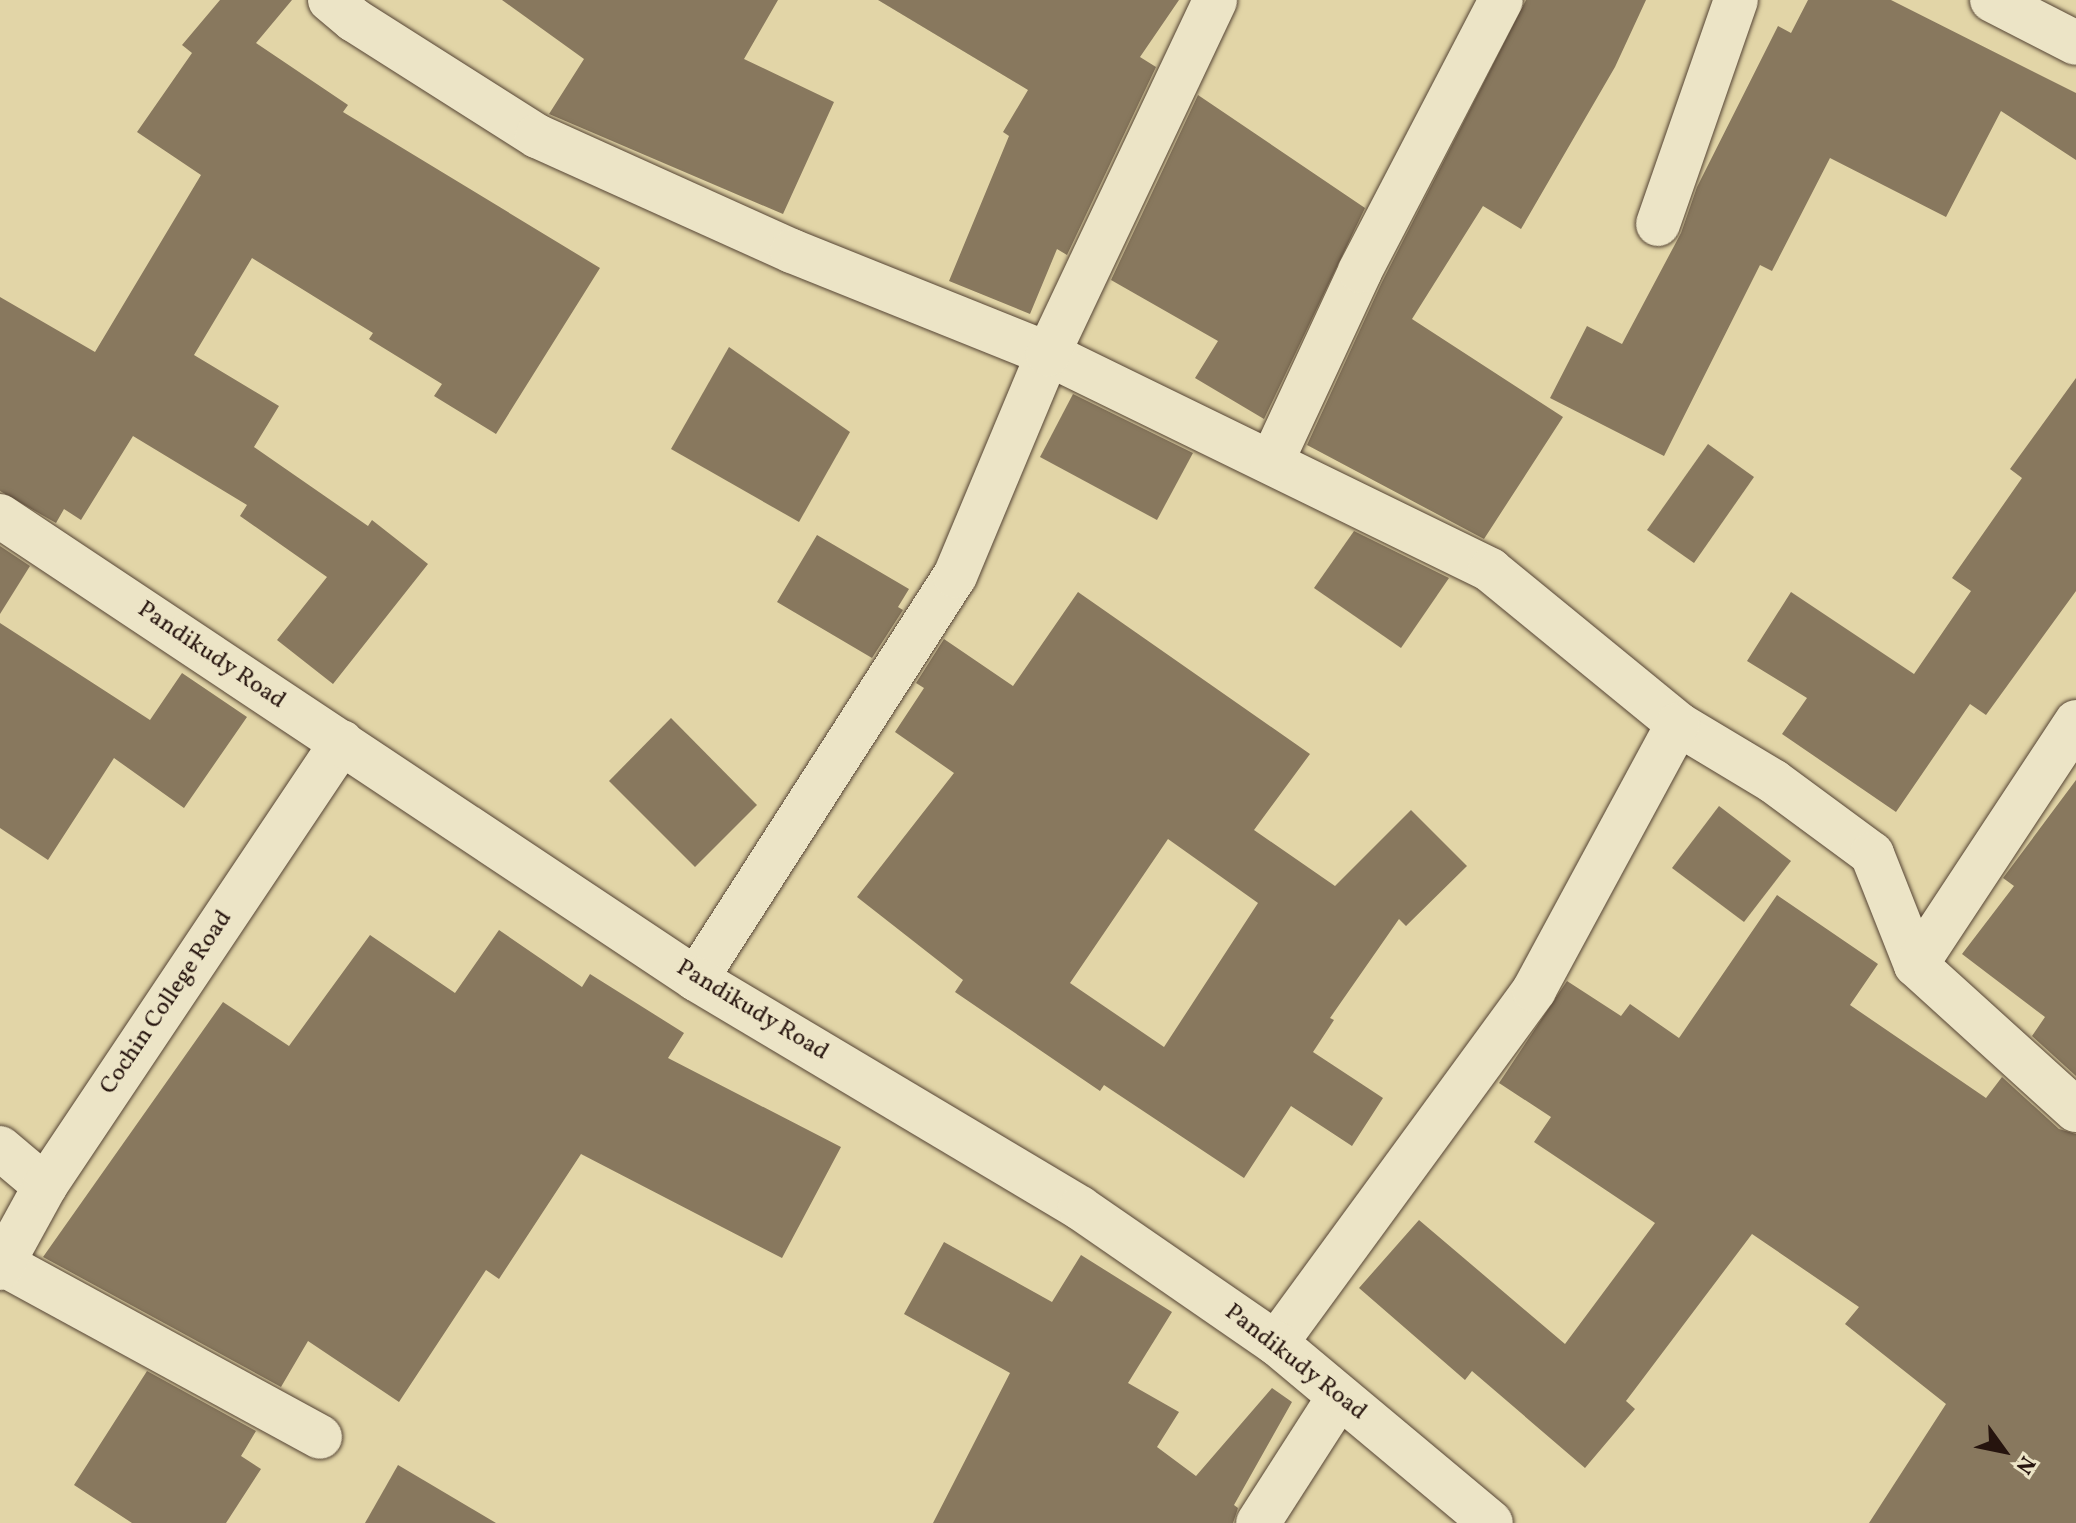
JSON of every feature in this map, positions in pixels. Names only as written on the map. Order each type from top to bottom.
[{"type":"street","points":[[330,0],[354,20],[537,136],[792,251],[1048,354],[1490,570],[1678,724],[1773,781],[1872,854],[1916,965],[2076,1110]]},
{"type":"street","points":[[696,979],[955,576],[1048,354],[1215,0]]},
{"type":"street","points":[[1272,461],[1360,271],[1501,0]]},
{"type":"street","points":[[1658,224],[1736,0]]},
{"type":"street","points":[[1992,0],[2076,43]]},
{"type":"street","name":"Pandikudy Road","points":[[0,516],[696,979],[1080,1208],[1276,1343],[1491,1523]]},
{"type":"street","points":[[1916,965],[2076,722]]},
{"type":"street","points":[[1276,1343],[1534,990],[1678,724]]},
{"type":"street","name":"Cochin College Road","points":[[1,1266],[45,1186],[342,742]]},
{"type":"street","points":[[0,1148],[45,1186]]},
{"type":"street","points":[[1,1266],[320,1437]]},
{"type":"street","points":[[1258,1523],[1339,1397]]},
{"type":"building","points":[[220,0],[292,0],[256,43],[348,105],[343,112],[600,268],[496,434],[434,396],[442,384],[369,339],[373,333],[252,258],[194,355],[279,406],[254,447],[368,526],[372,520],[428,564],[333,684],[277,640],[327,577],[240,516],[247,505],[133,436],[81,520],[64,509],[56,523],[0,491],[0,297],[95,352],[201,175],[137,132],[192,53],[182,45]]},
{"type":"building","points":[[502,0],[778,0],[744,59],[834,102],[783,214],[549,114],[584,59]]},
{"type":"building","points":[[878,0],[1179,0],[1140,57],[1156,67],[1067,255],[1057,249],[1030,314],[949,281],[1009,136],[1003,132],[1028,90]]},
{"type":"building","points":[[1526,0],[1646,0],[1615,67],[1521,229],[1483,206],[1412,319],[1563,417],[1484,539],[1307,445],[1382,282]]},
{"type":"building","points":[[1808,0],[1891,0],[2076,93],[2076,160],[2001,111],[1946,217],[1830,158],[1772,271],[1760,265],[1664,456],[1550,398],[1587,326],[1622,344],[1681,233],[1697,187],[1778,26],[1791,33]]},
{"type":"building","points":[[1198,95],[1365,208],[1264,419],[1195,378],[1218,341],[1111,280]]},
{"type":"building","points":[[729,347],[850,432],[799,522],[671,449]]},
{"type":"building","points":[[2076,378],[2076,591],[1986,715],[1970,704],[1896,812],[1782,734],[1807,698],[1747,661],[1791,592],[1914,674],[1971,591],[1952,578],[2022,478],[2010,469]]},
{"type":"building","points":[[1073,394],[1193,453],[1157,520],[1040,457]]},
{"type":"building","points":[[1708,444],[1754,477],[1694,563],[1647,530]]},
{"type":"building","points":[[1354,531],[1449,578],[1401,648],[1314,588]]},
{"type":"building","points":[[817,535],[909,589],[898,607],[903,610],[872,658],[777,602]]},
{"type":"building","points":[[0,546],[30,566],[0,614]]},
{"type":"building","points":[[1078,592],[1310,754],[1254,830],[1335,886],[1411,810],[1467,866],[1406,926],[1399,919],[1330,1018],[1334,1020],[1313,1052],[1383,1098],[1352,1146],[1291,1106],[1244,1178],[1104,1085],[1100,1091],[955,992],[963,980],[857,897],[954,773],[895,732],[924,688],[916,683],[944,639],[1013,686]],"holes":[[[1168,839],[1258,903],[1164,1047],[1070,983]]]},
{"type":"building","points":[[0,623],[150,720],[182,673],[247,717],[184,808],[114,758],[48,860],[0,828]]},
{"type":"building","points":[[671,718],[757,805],[695,867],[609,781]]},
{"type":"building","points":[[2076,780],[2076,1076],[2032,1036],[2045,1017],[1962,954],[2014,886],[2003,878]]},
{"type":"building","points":[[1719,806],[1791,861],[1744,922],[1672,868]]},
{"type":"building","points":[[1777,895],[1878,964],[1850,1005],[1986,1098],[2002,1077],[2059,1129],[2076,1134],[2076,1523],[1869,1523],[1946,1404],[1845,1324],[1859,1307],[1752,1234],[1626,1401],[1635,1409],[1585,1468],[1472,1371],[1465,1380],[1359,1288],[1419,1220],[1565,1344],[1655,1223],[1534,1142],[1551,1117],[1499,1083],[1567,981],[1621,1016],[1630,1004],[1679,1038]]},
{"type":"building","points":[[499,930],[582,987],[590,974],[684,1033],[668,1058],[841,1147],[782,1258],[581,1154],[499,1279],[486,1270],[399,1402],[308,1341],[281,1387],[43,1257],[223,1002],[289,1046],[370,935],[455,993]]},
{"type":"building","points":[[944,1242],[1052,1302],[1081,1255],[1172,1312],[1128,1383],[1179,1412],[1157,1447],[1196,1476],[1272,1388],[1292,1402],[1234,1505],[1238,1508],[1233,1523],[933,1523],[1010,1373],[904,1314]]},
{"type":"building","points":[[147,1371],[256,1431],[241,1456],[261,1469],[226,1523],[132,1523],[74,1485]]},
{"type":"building","points":[[398,1465],[496,1523],[365,1523]]}]
